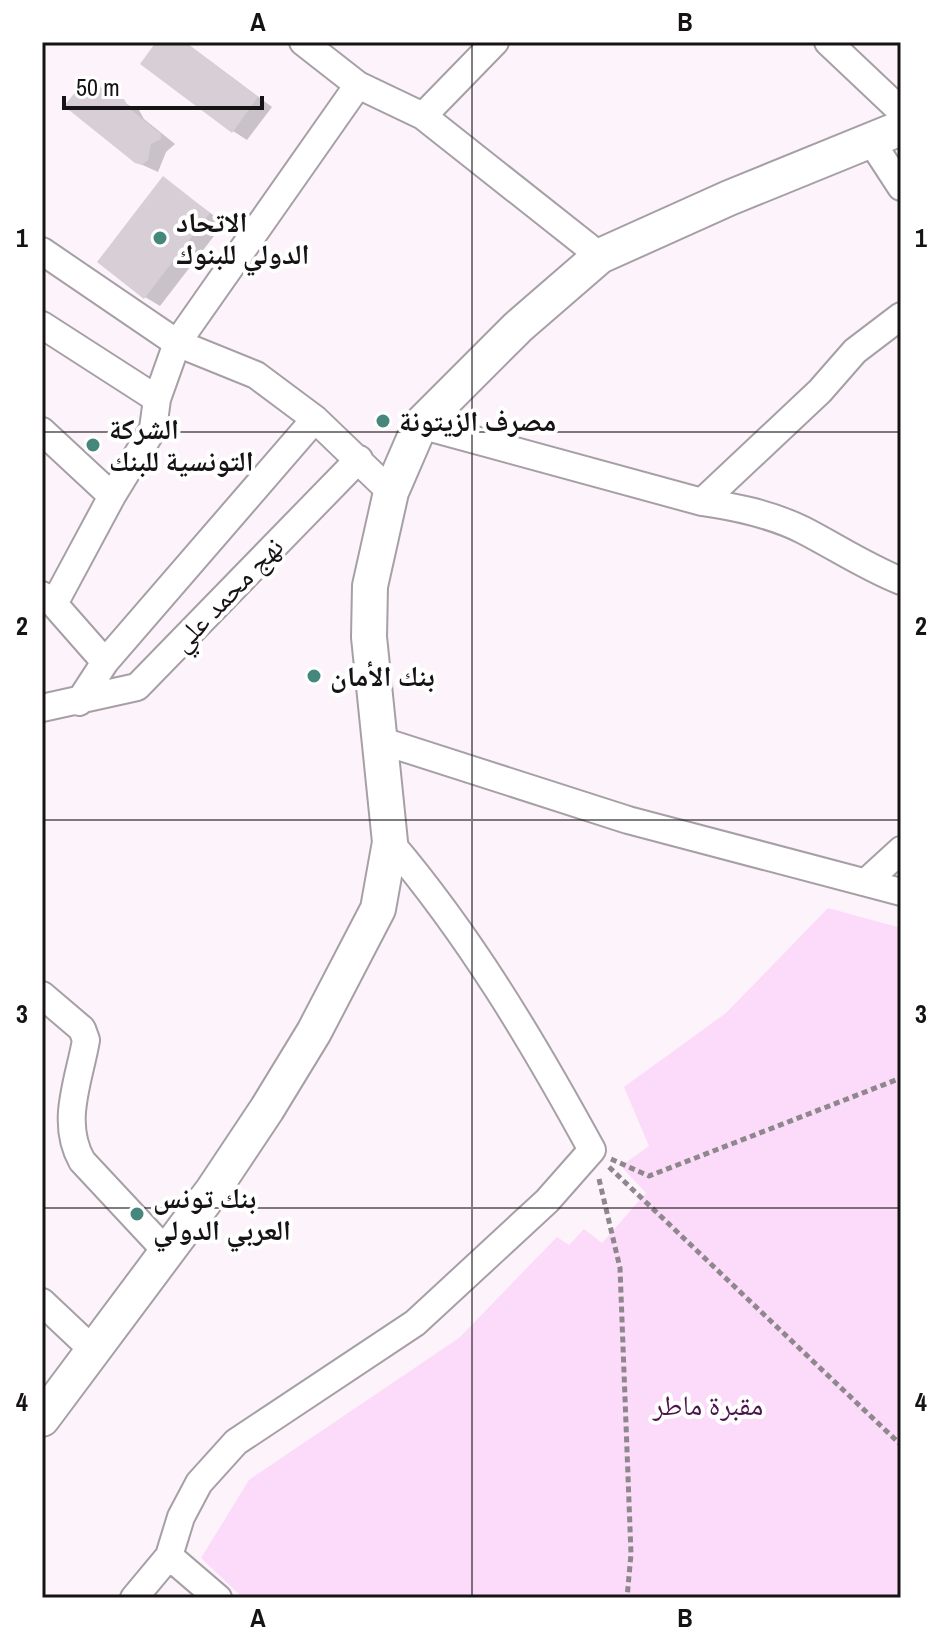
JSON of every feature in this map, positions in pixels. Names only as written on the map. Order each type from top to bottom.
[{"type":"main road","points":[[42,1419],[213,1190],[314,1032],[370,930],[385,887],[390,842],[369,637],[370,586],[391,492],[420,425],[518,327],[600,256],[729,198],[886,134]]},
{"type":"street","points":[[303,42],[358,85],[423,116],[600,256]]},
{"type":"street","points":[[423,116],[495,42]]},
{"type":"street","points":[[828,42],[901,111]]},
{"type":"street","points":[[105,662],[48,599],[153,429],[157,399],[177,343],[358,85]]},
{"type":"street","points":[[886,134],[901,187]]},
{"type":"street","points":[[42,251],[177,343],[256,375],[315,419],[391,492]]},
{"type":"street","points":[[702,502],[820,391],[855,351],[901,316]]},
{"type":"street","points":[[42,325],[157,399]]},
{"type":"street","name":"نهج محمد علي","points":[[79,702],[105,662],[315,419]]},
{"type":"street","points":[[420,425],[702,502],[748,509],[801,528],[865,567],[901,581]]},
{"type":"street","points":[[46,443],[112,496]]},
{"type":"street","name":"نهج محمد علي","points":[[42,708],[137,687],[359,459]]},
{"type":"street","points":[[382,741],[628,820],[749,855],[901,892]]},
{"type":"street","points":[[134,1598],[169,1556],[181,1517],[199,1483],[236,1442],[415,1323],[547,1201],[592,1150],[539,1051],[443,904],[390,842]]},
{"type":"street","points":[[866,882],[901,850]]},
{"type":"street","points":[[42,995],[82,1029],[86,1040],[70,1121],[74,1148],[82,1161],[166,1251]]},
{"type":"street","points":[[42,1302],[95,1352]]},
{"type":"street","points":[[169,1556],[218,1598]]},
{"type":"path","points":[[592,1150],[649,1176],[901,1078]]},
{"type":"path","points":[[592,1150],[901,1445]]},
{"type":"path","points":[[592,1150],[620,1268],[631,1554],[627,1598]]},
{"type":"green space","name":"مقبرة ماطر","points":[[828,908],[901,928],[901,1598],[243,1598],[201,1558],[249,1480],[459,1338],[557,1237],[569,1245],[584,1229],[602,1243],[646,1193],[621,1166],[649,1146],[624,1087],[726,1013]]},
{"type":"building","points":[[156,42],[185,42],[258,97],[232,133],[140,64]]},
{"type":"building","points":[[87,78],[118,99],[124,99],[129,108],[161,134],[161,139],[151,144],[148,160],[142,165],[135,163],[64,106]]},
{"type":"building","points":[[163,176],[210,213],[144,299],[97,262]]},
{"type":"place","name":"الاتحاد الدولي للبنوك","points":[[160,238]]},
{"type":"place","name":"مصرف الزيتونة","points":[[383,421]]},
{"type":"place","name":"الشركة التونسية للبنك","points":[[93,445]]},
{"type":"place","name":"بنك الأمان","points":[[314,676]]},
{"type":"place","name":"بنك تونس العربي الدولي","points":[[137,1214]]}]
